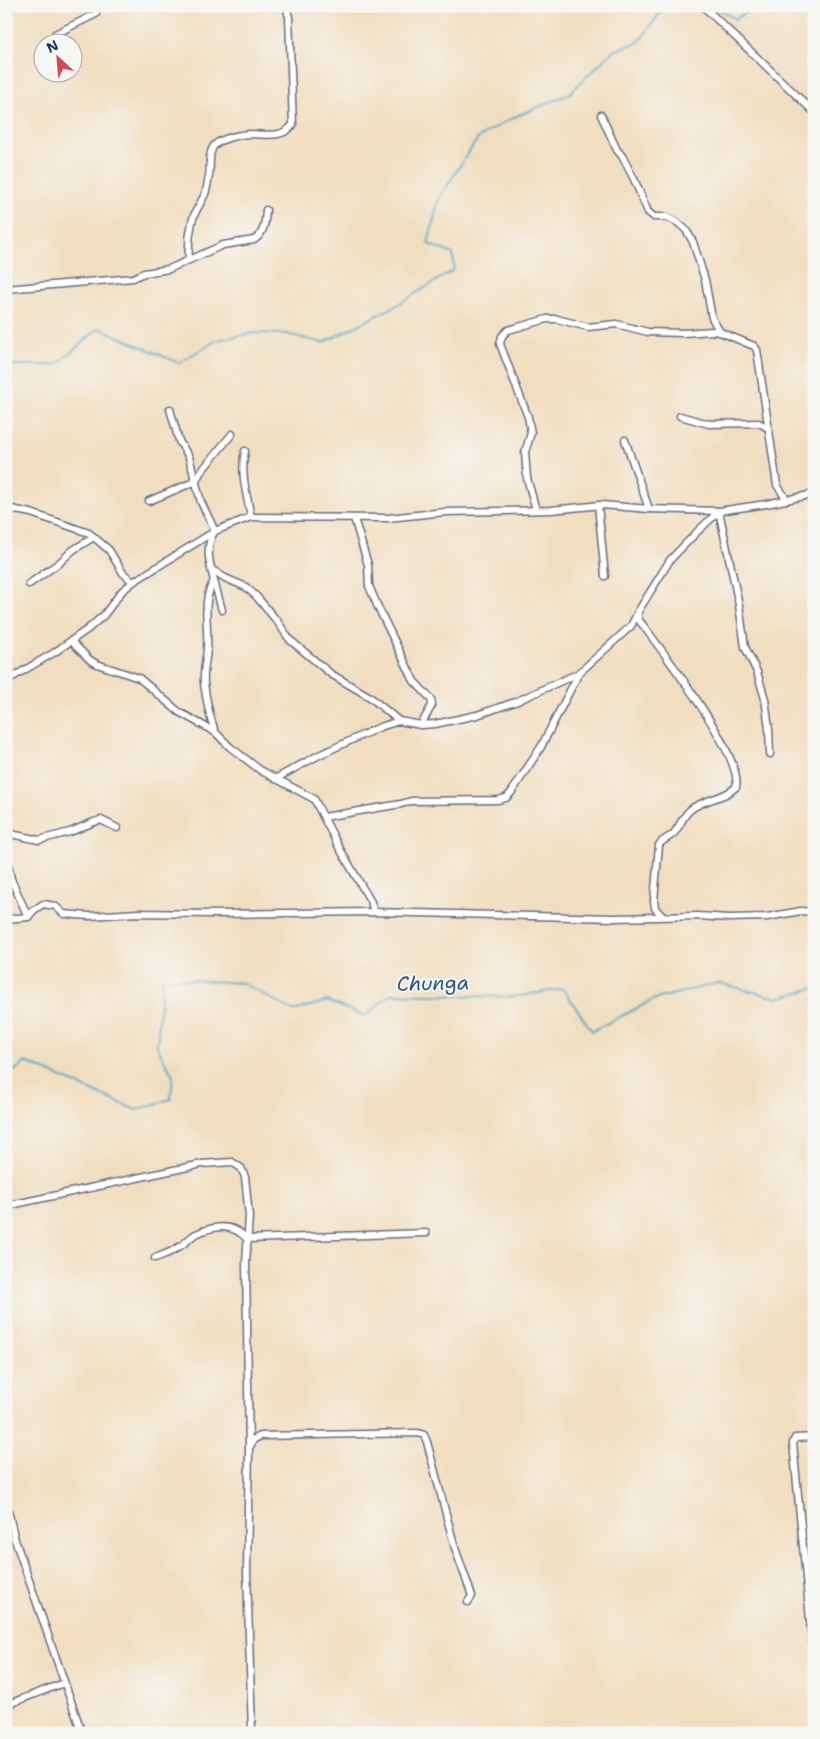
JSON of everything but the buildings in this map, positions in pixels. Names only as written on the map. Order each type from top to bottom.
[{"type":"street","points":[[59,32],[96,14],[96,6]]},
{"type":"street","points":[[189,260],[188,244],[192,219],[205,193],[210,174],[212,149],[221,141],[243,135],[270,136],[284,133],[293,125],[289,18],[286,6]]},
{"type":"street","points":[[703,6],[814,112]]},
{"type":"street","points":[[601,115],[617,150],[634,179],[648,212],[654,217],[666,217],[677,222],[686,230],[694,242],[705,280],[712,318],[720,332]]},
{"type":"street","points":[[6,289],[133,278],[144,273],[170,269],[222,245],[254,240],[259,237],[265,223],[266,210]]},
{"type":"street","points":[[536,510],[528,478],[525,452],[531,433],[528,417],[500,344],[502,336],[508,330],[547,319],[557,319],[588,327],[616,324],[648,332],[720,332],[754,346],[757,350],[778,485],[787,500]]},
{"type":"street","points":[[170,410],[179,441],[189,457],[201,502],[214,531]]},
{"type":"street","points":[[680,416],[709,424],[759,423],[768,428]]},
{"type":"street","points":[[149,501],[196,481],[200,473],[232,434]]},
{"type":"street","points":[[625,440],[650,509]]},
{"type":"street","points":[[245,451],[243,476],[251,518]]},
{"type":"street","points":[[6,681],[71,641],[96,623],[122,591],[133,582],[214,531],[251,518],[388,518],[445,512],[536,510],[598,505],[719,511],[814,494]]},
{"type":"street","points":[[598,505],[605,576]]},
{"type":"street","points":[[6,508],[42,516],[54,522],[82,530],[94,537],[109,550],[123,573],[133,582]]},
{"type":"street","points":[[210,568],[246,588],[256,596],[290,640],[331,674],[370,697],[399,721],[421,726],[477,715],[514,702],[579,673],[631,626],[670,560],[719,511]]},
{"type":"street","points":[[719,511],[739,605],[745,647],[757,672],[764,699],[769,729],[770,754]]},
{"type":"street","points":[[354,518],[368,565],[369,586],[377,606],[414,681],[431,699],[432,706],[421,726]]},
{"type":"street","points":[[214,531],[208,545],[210,568],[222,610]]},
{"type":"street","points":[[29,584],[59,563],[73,550],[94,537]]},
{"type":"street","points":[[214,581],[208,592],[207,648],[204,675],[215,732]]},
{"type":"street","points":[[638,614],[639,620],[715,728],[736,776],[736,787],[690,809],[673,835],[661,841],[659,845],[654,901],[655,908],[662,916]]},
{"type":"street","points":[[71,641],[90,660],[139,678],[179,712],[215,732],[245,759],[275,779],[314,799],[371,902],[374,912]]},
{"type":"street","points":[[324,817],[411,801],[498,800],[506,798],[541,747],[579,673]]},
{"type":"street","points":[[275,779],[319,755],[380,726],[399,721]]},
{"type":"street","points":[[6,833],[39,840],[70,832],[101,820],[117,828]]},
{"type":"street","points":[[6,855],[11,880],[28,916]]},
{"type":"street","points":[[6,919],[28,916],[43,904],[55,906],[64,914],[89,916],[138,913],[374,912],[615,918],[698,916],[729,918],[767,917],[801,911],[814,912]]},
{"type":"street","points":[[6,1206],[192,1166],[232,1162],[241,1168],[245,1177],[249,1216],[247,1239],[248,1571],[252,1733]]},
{"type":"street","points":[[155,1258],[179,1248],[195,1235],[212,1228],[225,1227],[236,1229],[247,1239],[426,1233]]},
{"type":"street","points":[[249,1449],[252,1440],[261,1436],[418,1433],[424,1435],[455,1548],[472,1596],[468,1602]]},
{"type":"street","points":[[814,1437],[798,1437],[795,1438],[793,1443],[814,1661]]},
{"type":"street","points":[[6,1502],[15,1540],[82,1733]]},
{"type":"street","points":[[6,1704],[64,1683]]},
{"type":"waterway","points":[[6,365],[56,365],[99,328],[179,363],[217,340],[254,333],[287,334],[323,343],[397,305],[454,270],[453,254],[428,244],[439,198],[478,138],[510,119],[569,94],[613,51],[639,42],[665,6]]},
{"type":"waterway","points":[[713,6],[735,19],[756,6]]},
{"type":"waterway","name":"Chunga","points":[[6,1077],[26,1062],[136,1110],[171,1099],[173,1076],[157,1047],[162,978],[243,983],[293,1011],[327,1001],[365,1016],[391,994],[512,997],[563,989],[592,1031],[655,999],[718,983],[778,998],[814,988]]}]
